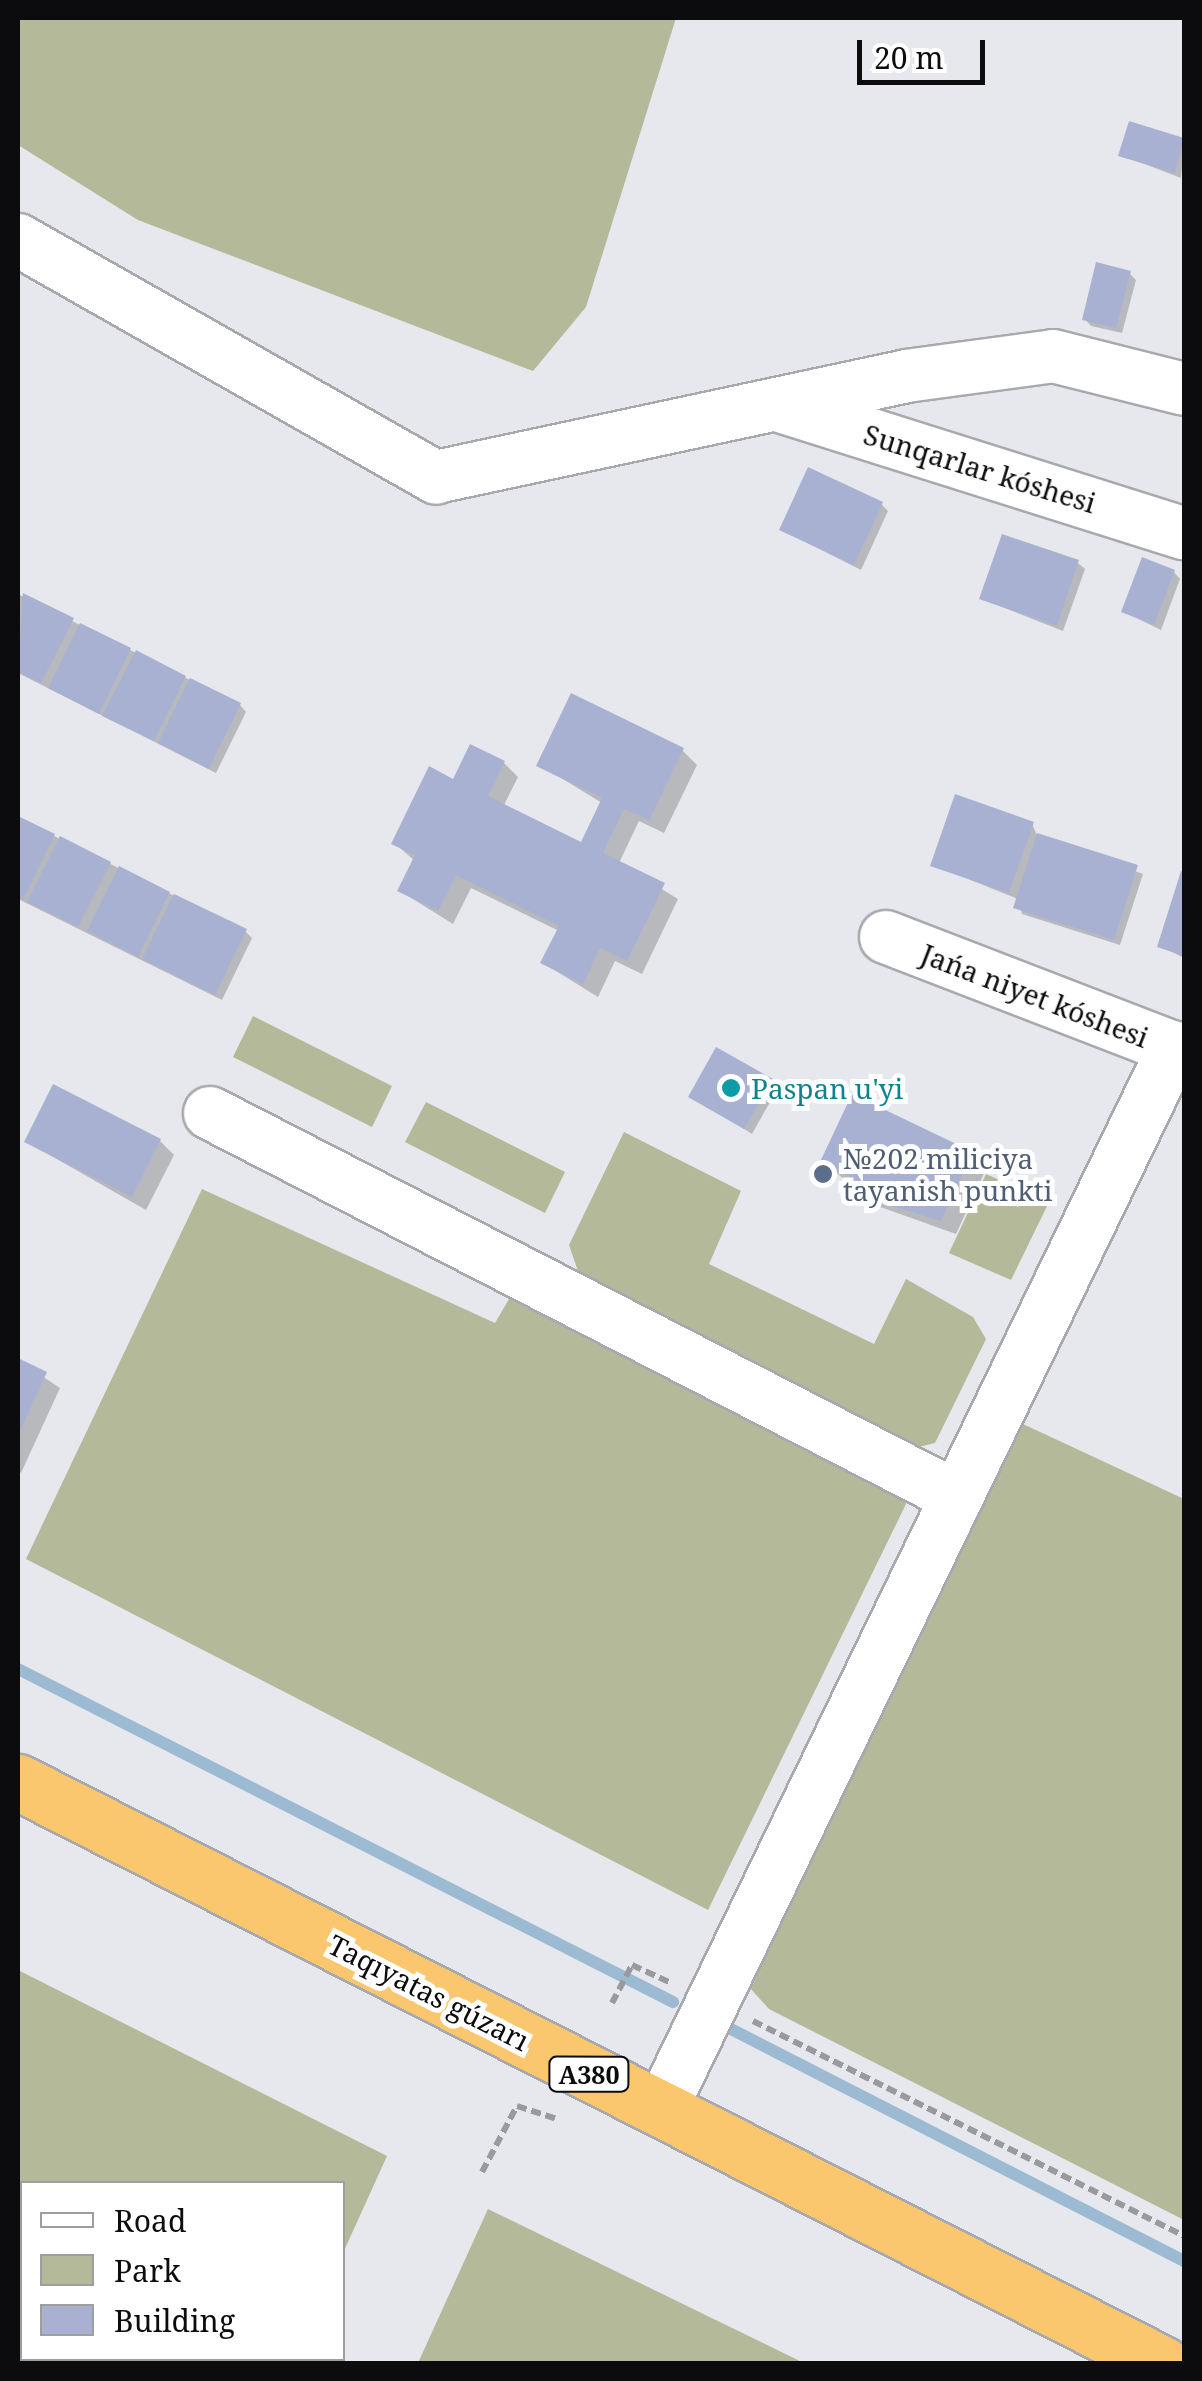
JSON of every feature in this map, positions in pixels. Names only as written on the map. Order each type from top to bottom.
[{"type":"highway","name":"Taqıyatas gúzarı","points":[[18,1782],[1162,2364]]},
{"type":"street","points":[[18,240],[436,477],[776,404],[1053,356],[1184,389]]},
{"type":"street","name":"Sunqarlar kóshesi","points":[[776,404],[1184,533]]},
{"type":"street","name":"Jańa niyet kóshesi","points":[[886,938],[1179,1050]]},
{"type":"street","points":[[661,2109],[953,1494],[1179,1050]]},
{"type":"street","points":[[210,1113],[953,1494]]},
{"type":"path","points":[[612,2004],[632,1966]]},
{"type":"path","points":[[714,2002],[1184,2236]]},
{"type":"path","points":[[482,2172],[517,2106],[555,2118]]},
{"type":"green space","points":[[18,18],[676,18],[586,307],[533,371],[138,220],[18,145]]},
{"type":"green space","points":[[253,1016],[392,1086],[372,1127],[233,1057]]},
{"type":"green space","points":[[426,1102],[565,1172],[545,1213],[405,1142]]},
{"type":"green space","points":[[624,1132],[741,1191],[709,1264],[874,1344],[906,1279],[973,1317],[986,1339],[935,1443],[914,1448],[580,1277],[569,1245]]},
{"type":"green space","points":[[986,1174],[1049,1202],[1011,1280],[949,1253]]},
{"type":"green space","points":[[202,1189],[495,1323],[513,1292],[895,1485],[906,1504],[708,1910],[26,1559]]},
{"type":"green space","points":[[1008,1417],[1184,1499],[1184,2220],[769,2009],[751,1989]]},
{"type":"green space","points":[[18,1970],[387,2156],[345,2249],[345,2181],[20,2181],[18,2351]]},
{"type":"green space","points":[[488,2209],[804,2363],[418,2363]]},
{"type":"green space","points":[[143,2361],[293,2361],[292,2364]]},
{"type":"building","points":[[1129,121],[1184,138],[1175,173],[1118,156]]},
{"type":"building","points":[[1096,262],[1131,271],[1116,328],[1082,320]]},
{"type":"building","points":[[808,467],[883,502],[854,565],[779,530]]},
{"type":"building","points":[[1002,534],[1079,560],[1057,626],[979,599]]},
{"type":"building","points":[[1142,557],[1175,570],[1154,625],[1121,612]]},
{"type":"building","points":[[23,593],[74,618],[41,683],[18,672]]},
{"type":"building","points":[[80,623],[131,648],[99,714],[48,688]]},
{"type":"building","points":[[136,650],[186,676],[154,741],[102,716]]},
{"type":"building","points":[[190,678],[241,703],[209,769],[158,743]]},
{"type":"building","points":[[571,693],[684,748],[649,820],[624,809],[603,853],[665,883],[627,961],[600,948],[583,984],[540,963],[559,926],[456,875],[438,911],[397,891],[415,855],[391,844],[429,766],[453,779],[470,744],[505,761],[488,796],[581,842],[602,798],[536,766]]},
{"type":"building","points":[[955,794],[1034,822],[1009,893],[930,866]]},
{"type":"building","points":[[18,816],[55,834],[23,900],[18,897]]},
{"type":"building","points":[[1037,833],[1138,865],[1114,940],[1013,908]]},
{"type":"building","points":[[60,836],[111,862],[78,927],[27,902]]},
{"type":"building","points":[[119,866],[170,892],[138,957],[87,931]]},
{"type":"building","points":[[1181,871],[1184,873],[1184,956],[1157,947]]},
{"type":"building","points":[[174,894],[247,929],[215,995],[142,959]]},
{"type":"building","name":"Paspan u'yi","points":[[716,1047],[773,1079],[744,1129],[688,1097]]},
{"type":"building","points":[[53,1084],[161,1139],[132,1197],[24,1142]]},
{"type":"building","points":[[852,1094],[973,1152],[941,1221],[875,1201],[855,1191],[859,1181],[820,1162]]},
{"type":"building","points":[[18,1358],[47,1372],[18,1435]]},
{"type":"waterway","points":[[18,1669],[673,2002]]},
{"type":"waterway","points":[[729,2028],[1184,2261]]},
{"type":"place","name":"Paspan u'yi","points":[[731,1088]]},
{"type":"place","name":"№202 miliciya tayanish punkti","points":[[823,1174]]}]
